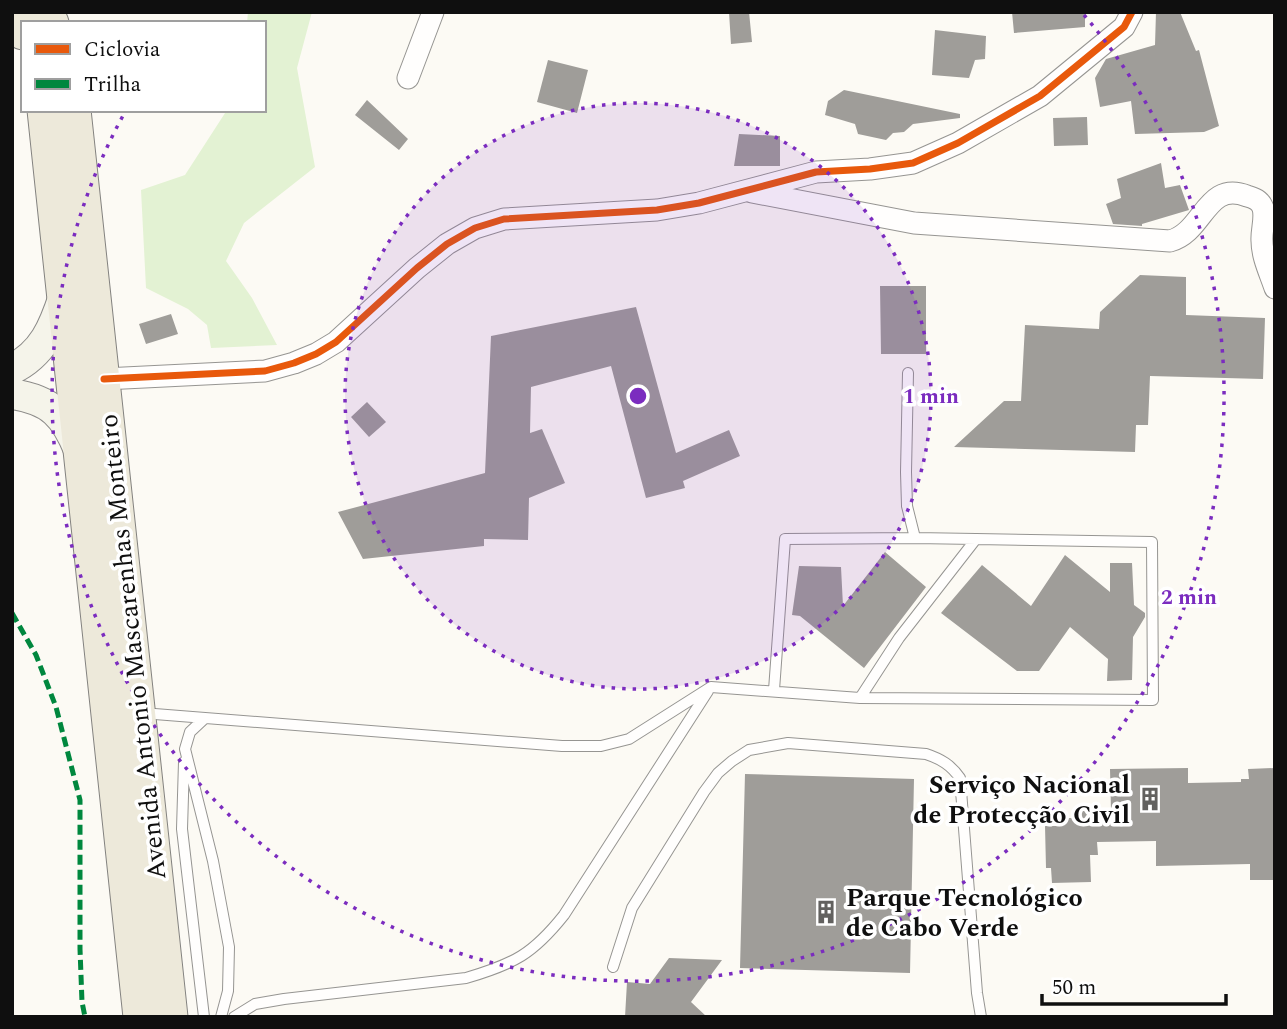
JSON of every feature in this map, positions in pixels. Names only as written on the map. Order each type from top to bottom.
[{"type":"main road","points":[[12,13],[21,29]]},
{"type":"main road","name":"Avenida Antonio Mascarenhas Monteiro","points":[[44,112],[140,1017]]},
{"type":"main road","name":"Avenida Antonio Mascarenhas Monteiro","points":[[74,112],[171,1017]]},
{"type":"main road","points":[[12,369],[38,352],[54,326],[64,296]]},
{"type":"main road","points":[[12,394],[30,397],[46,404],[62,417],[80,452]]},
{"type":"street","points":[[408,78],[433,12]]},
{"type":"street","points":[[104,379],[265,370],[294,363],[335,342],[447,244],[475,228],[504,219],[657,210],[699,203],[816,172],[913,163],[958,143],[1040,96],[1124,27],[1132,12]]},
{"type":"street","points":[[746,191],[914,223],[1170,241],[1189,232],[1217,196],[1238,192],[1257,200],[1262,207],[1262,242],[1275,288]]},
{"type":"lane","points":[[908,373],[907,506],[915,538]]},
{"type":"lane","points":[[138,713],[562,746],[601,746],[628,739],[711,687],[860,698],[1153,700],[1152,542],[785,539],[774,690]]},
{"type":"lane","points":[[860,698],[899,638],[976,539]]},
{"type":"lane","points":[[234,1017],[255,1004],[466,978],[496,970],[523,957],[546,938],[564,915],[711,687]]},
{"type":"lane","points":[[204,1017],[182,829],[185,749],[190,732],[205,718]]},
{"type":"lane","points":[[613,967],[632,908],[704,792],[718,773],[732,761],[750,750],[788,743],[926,754],[953,768],[960,778],[981,1017]]},
{"type":"lane","points":[[185,749],[213,862],[229,947],[228,991],[221,1017]]},
{"type":"green space","points":[[248,12],[312,12],[297,68],[315,167],[244,223],[226,261],[252,298],[277,345],[211,348],[207,325],[188,309],[146,288],[141,190],[185,175],[226,112],[266,112],[266,21],[247,21]]},
{"type":"building","points":[[729,12],[749,12],[752,42],[731,44]]},
{"type":"building","points":[[1012,12],[1085,12],[1085,27],[1014,33]]},
{"type":"building","points":[[1156,12],[1180,12],[1196,51],[1199,50],[1219,126],[1204,132],[1135,134],[1131,101],[1100,107],[1095,78],[1106,59],[1155,45]]},
{"type":"building","points":[[935,30],[986,36],[985,59],[975,60],[969,78],[932,75]]},
{"type":"building","points":[[548,60],[588,70],[577,113],[537,102]]},
{"type":"building","points":[[844,90],[960,114],[960,118],[913,124],[904,132],[893,133],[886,140],[858,134],[855,124],[825,115],[828,101]]},
{"type":"building","points":[[367,100],[408,139],[399,150],[355,115]]},
{"type":"building","points":[[1087,117],[1088,145],[1054,146],[1053,118]]},
{"type":"building","points":[[739,134],[780,136],[780,166],[734,166]]},
{"type":"building","points":[[1161,163],[1165,188],[1180,185],[1189,210],[1142,226],[1113,224],[1106,204],[1121,198],[1117,179]]},
{"type":"building","points":[[1140,275],[1186,277],[1186,315],[1265,318],[1263,379],[1150,376],[1148,425],[1136,425],[1135,452],[954,447],[1004,401],[1021,401],[1025,325],[1099,329],[1100,312]]},
{"type":"building","points":[[880,286],[926,286],[926,354],[881,354]]},
{"type":"building","points":[[636,307],[676,453],[729,430],[740,456],[683,481],[685,488],[646,498],[611,366],[531,387],[530,433],[542,429],[565,483],[529,498],[528,540],[484,539],[484,546],[363,559],[338,512],[485,473],[491,336]]},
{"type":"building","points":[[171,314],[178,334],[146,344],[139,324]]},
{"type":"building","points":[[367,402],[386,422],[369,437],[351,417]]},
{"type":"building","points":[[885,552],[926,587],[864,668],[800,616],[792,615],[799,566],[841,567],[843,606]]},
{"type":"building","points":[[1065,555],[1110,592],[1110,563],[1132,563],[1134,605],[1145,613],[1145,617],[1133,637],[1132,680],[1107,681],[1108,659],[1070,627],[1039,671],[1017,671],[941,613],[982,565],[1031,606]]},
{"type":"building","points":[[1188,768],[1188,783],[1241,782],[1241,779],[1249,779],[1248,769],[1275,768],[1275,880],[1250,880],[1250,864],[1156,866],[1156,841],[1097,842],[1098,855],[1090,855],[1091,882],[1052,883],[1051,868],[1046,868],[1045,826],[1059,826],[1059,818],[1075,818],[1075,811],[1111,811],[1110,769]]},
{"type":"building","name":"Parque Tecnológico de Cabo Verde","points":[[745,774],[914,779],[910,973],[740,968]]},
{"type":"building","points":[[669,958],[722,960],[691,1002],[707,1017],[625,1017],[627,982],[650,984]]},
{"type":"marked path","points":[[12,613],[36,655],[56,707],[80,800],[80,949],[85,1017]]},
{"type":"cycle path","points":[[104,379],[265,371],[294,363],[336,342],[447,244],[475,228],[504,219],[657,210],[699,203],[816,172],[913,163],[958,143],[1040,96],[1124,27],[1132,12]]},
{"type":"place","name":"Serviço Nacional de Protecção Civil","points":[[1150,799]]},
{"type":"place","name":"Parque Tecnológico de Cabo Verde","points":[[826,912]]}]
